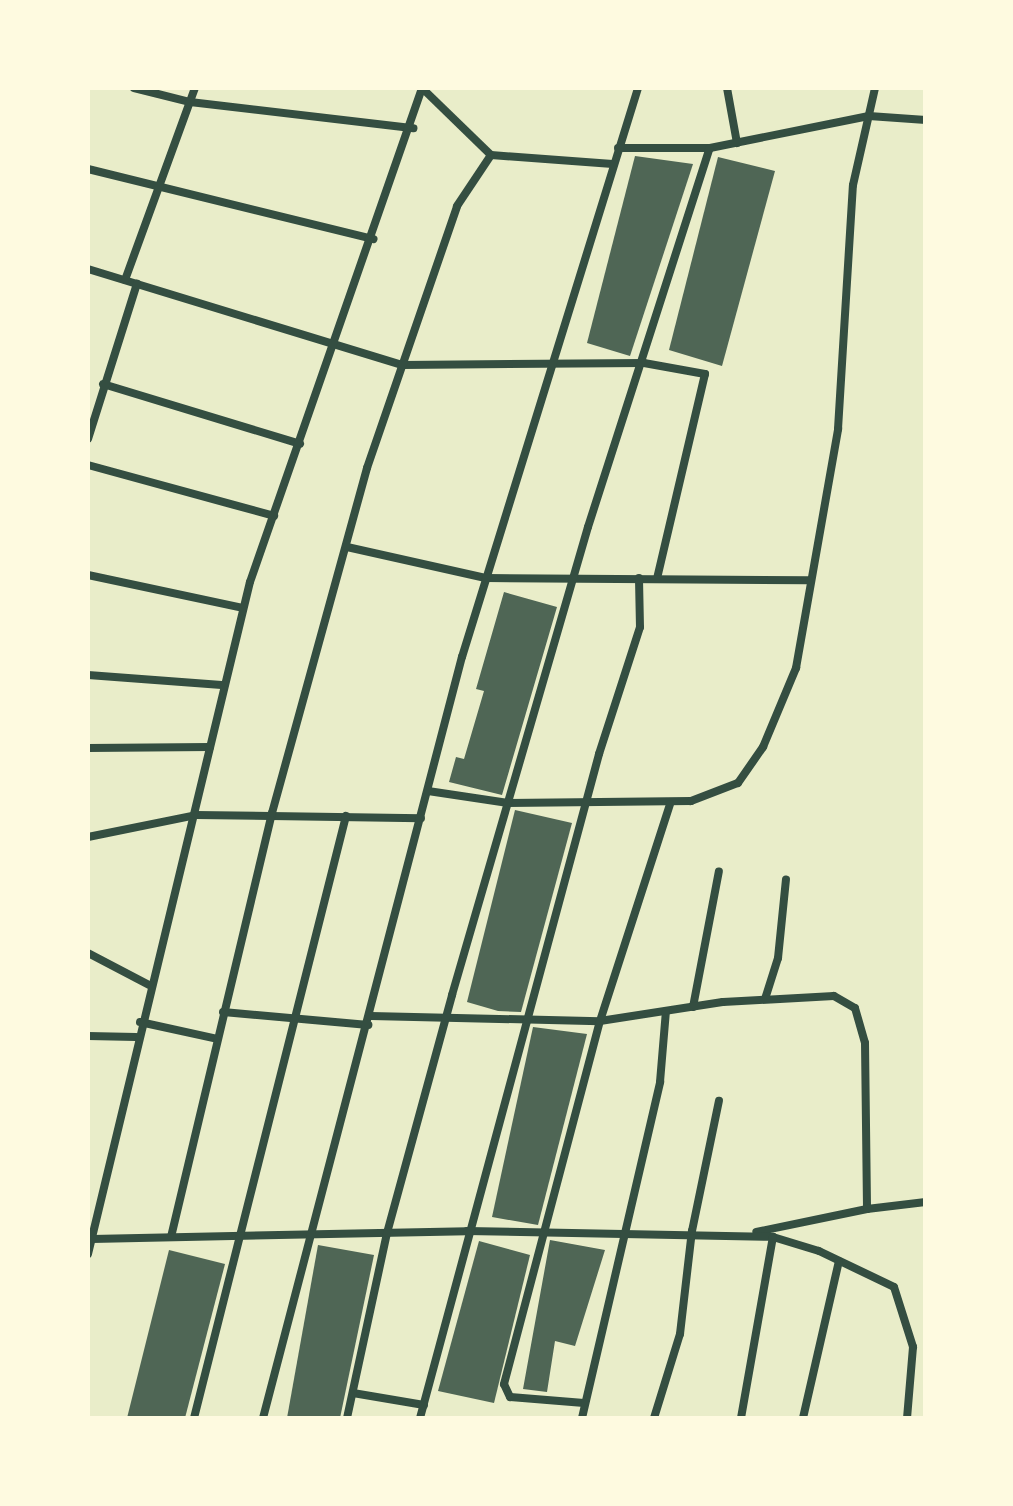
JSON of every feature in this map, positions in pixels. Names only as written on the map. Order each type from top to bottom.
[{"type":"street","points":[[134,88],[190,102],[413,128]]},
{"type":"street","points":[[125,280],[195,88]]},
{"type":"street","points":[[88,1254],[148,985],[196,815],[222,685],[243,608],[413,128],[422,88],[491,156],[613,164]]},
{"type":"street","points":[[263,1418],[315,1234],[486,578],[638,88]]},
{"type":"street","points":[[728,88],[737,144]]},
{"type":"street","points":[[428,792],[508,803],[670,804],[738,783],[763,747],[796,668],[808,580],[838,429],[854,185],[875,88]]},
{"type":"street","points":[[618,148],[710,148],[869,116],[926,120]]},
{"type":"street","points":[[347,1418],[387,1233],[445,1021],[574,577],[710,148]]},
{"type":"street","points":[[171,1237],[272,813],[347,547],[402,365],[456,206],[491,156]]},
{"type":"street","points":[[88,169],[374,238]]},
{"type":"street","points":[[88,269],[402,365],[644,364],[704,374],[657,578]]},
{"type":"street","points":[[88,438],[137,284]]},
{"type":"street","points":[[104,384],[300,444]]},
{"type":"street","points":[[88,464],[274,516]]},
{"type":"street","points":[[347,547],[486,578],[808,580]]},
{"type":"street","points":[[88,574],[243,608]]},
{"type":"street","points":[[420,1418],[467,1231],[640,626],[639,578]]},
{"type":"street","points":[[88,675],[222,685]]},
{"type":"street","points":[[88,748],[210,748]]},
{"type":"street","points":[[584,1403],[510,1396],[504,1390],[549,1233],[600,1021],[670,804]]},
{"type":"street","points":[[88,837],[196,815],[272,813],[421,818]]},
{"type":"street","points":[[194,1418],[346,816]]},
{"type":"street","points":[[693,1006],[719,872]]},
{"type":"street","points":[[765,1000],[778,958],[786,879]]},
{"type":"street","points":[[88,953],[148,985]]},
{"type":"street","points":[[224,1012],[370,1020],[600,1021],[693,1006],[834,996],[854,1008],[865,1043],[868,1209]]},
{"type":"street","points":[[582,1418],[660,1082],[666,1011]]},
{"type":"street","points":[[140,1022],[217,1039]]},
{"type":"street","points":[[88,1036],[136,1037]]},
{"type":"street","points":[[654,1418],[680,1334],[692,1231],[720,1101]]},
{"type":"street","points":[[740,1235],[868,1209],[926,1202]]},
{"type":"street","points":[[92,1239],[467,1231],[692,1231],[773,1238],[894,1286],[912,1347],[907,1418]]},
{"type":"street","points":[[741,1418],[773,1238]]},
{"type":"street","points":[[803,1418],[838,1261]]},
{"type":"street","points":[[912,1347],[926,1347]]},
{"type":"street","points":[[353,1394],[424,1405]]},
{"type":"building","points":[[635,156],[693,164],[630,356],[587,343]]},
{"type":"building","points":[[718,157],[775,171],[722,366],[669,350]]},
{"type":"building","points":[[504,592],[557,607],[502,795],[449,782],[456,757],[464,759],[484,691],[476,689]]},
{"type":"building","points":[[515,810],[572,823],[521,1012],[498,1011],[467,1002]]},
{"type":"building","points":[[533,1027],[587,1034],[538,1225],[492,1217]]},
{"type":"building","points":[[550,1240],[605,1250],[575,1346],[555,1341],[547,1392],[523,1389]]},
{"type":"building","points":[[479,1241],[530,1255],[494,1403],[438,1391]]},
{"type":"building","points":[[318,1245],[374,1255],[340,1418],[287,1418]]},
{"type":"building","points":[[169,1250],[225,1264],[185,1418],[127,1418]]}]
